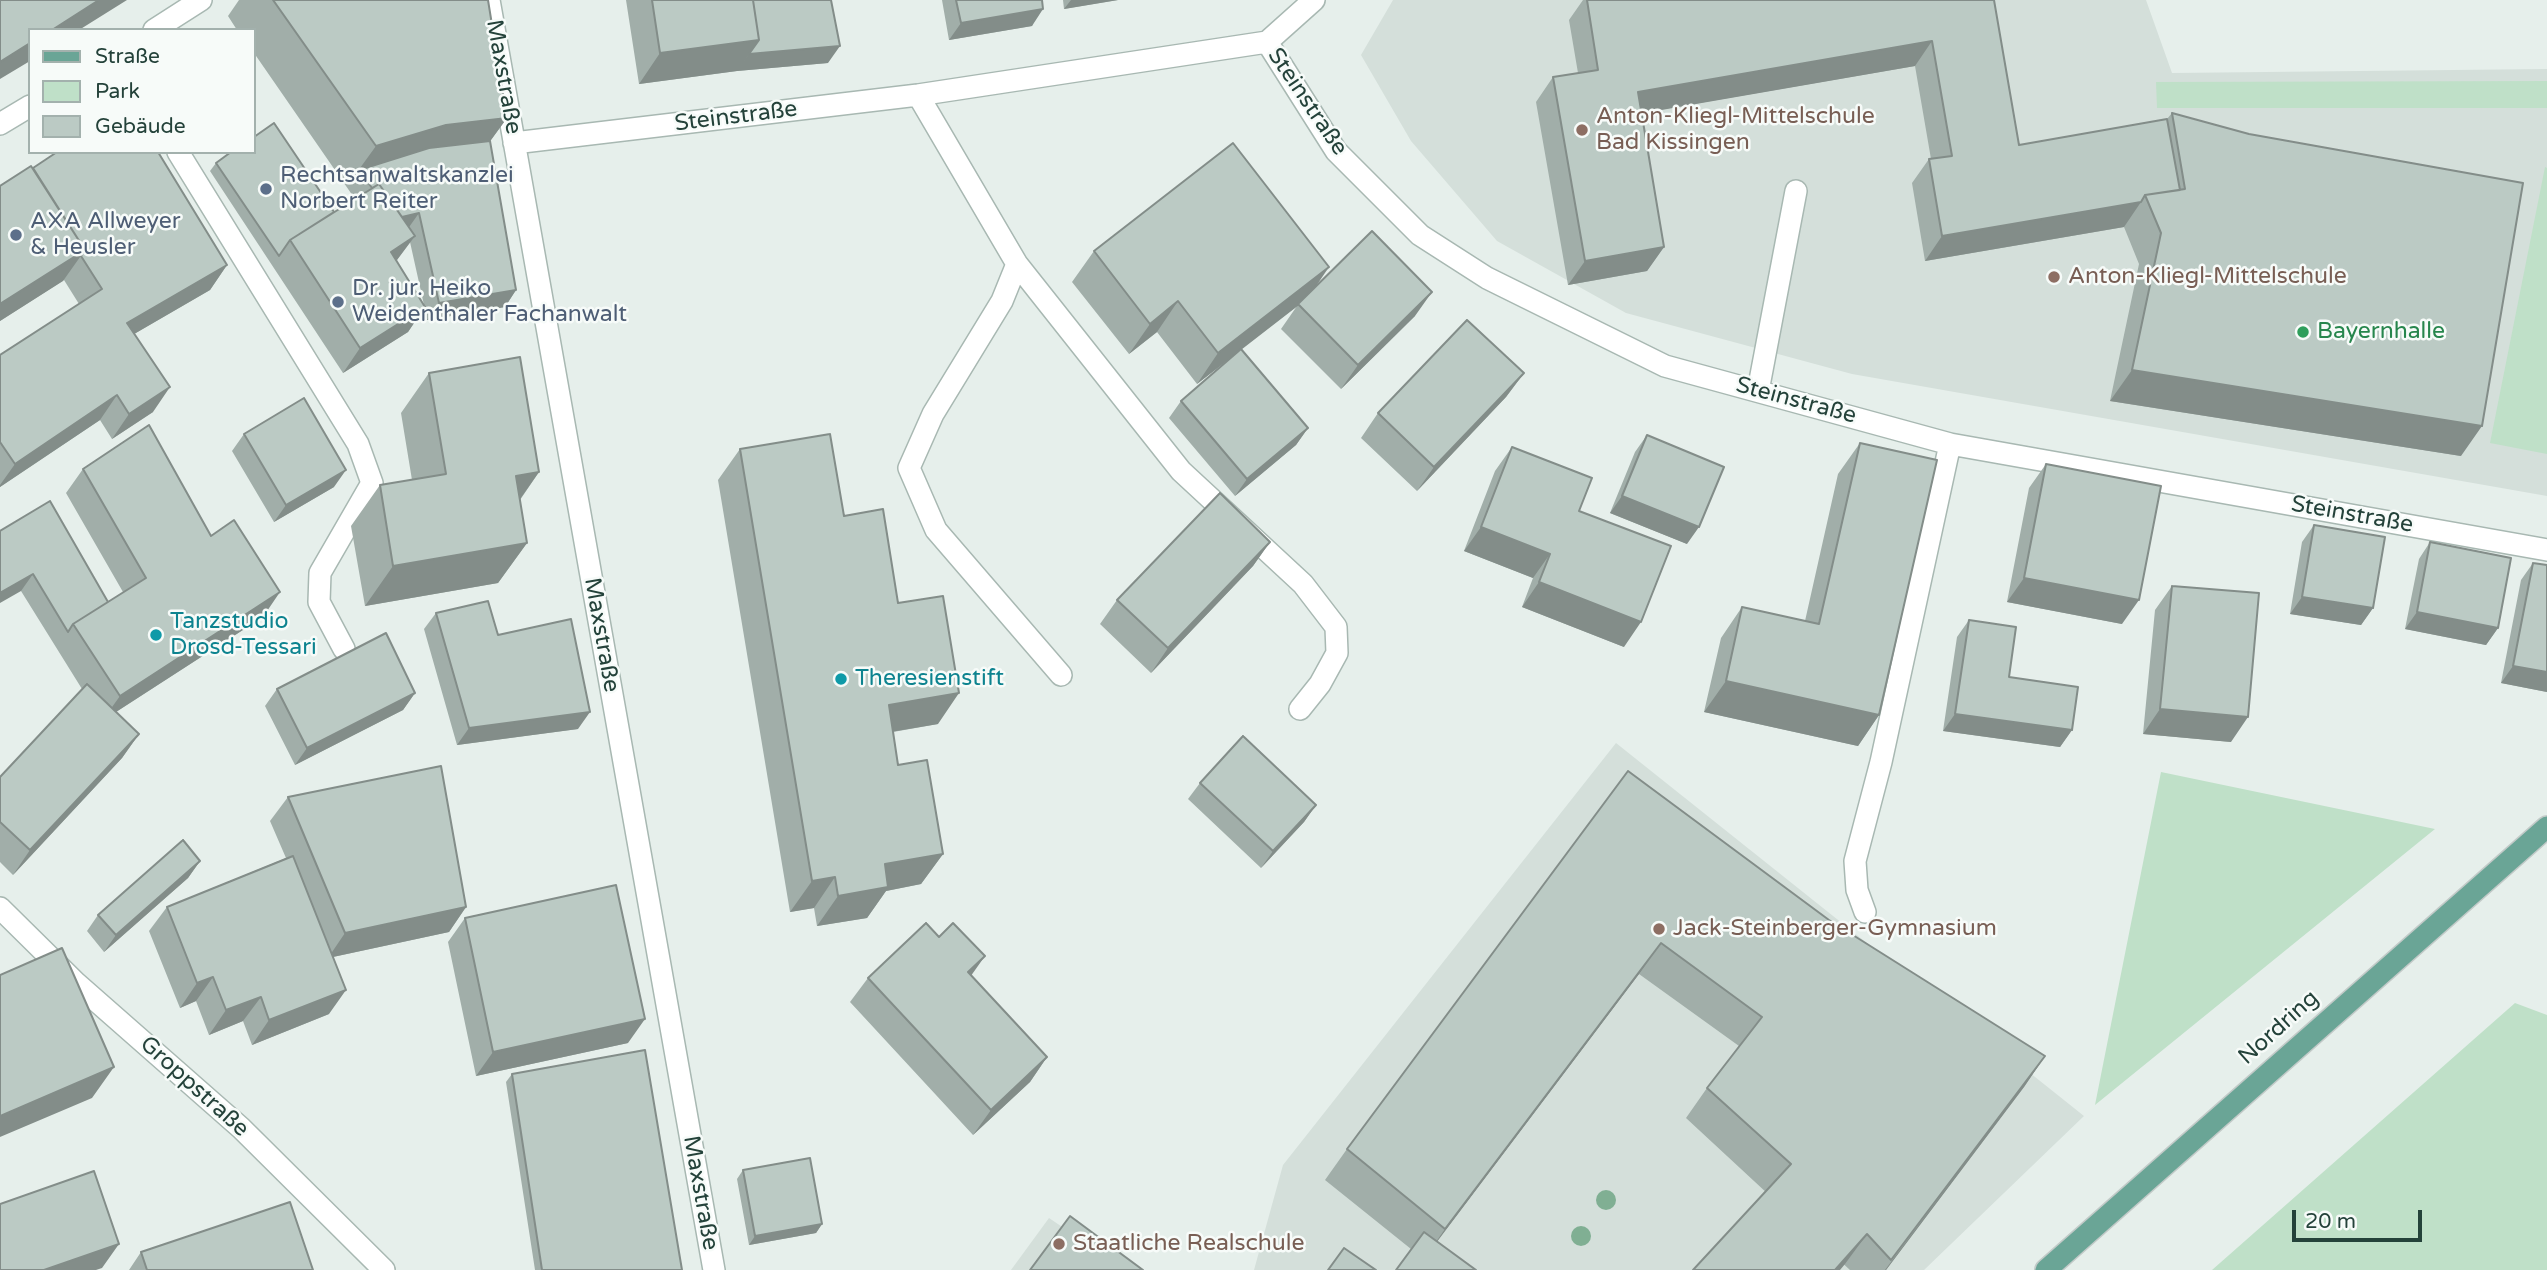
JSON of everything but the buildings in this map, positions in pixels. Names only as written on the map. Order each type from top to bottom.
[{"type":"main road","name":"Nordring","points":[[2046,1270],[2547,827]]},
{"type":"street","points":[[157,28],[201,0]]},
{"type":"street","name":"Maxstraße","points":[[489,0],[714,1270]]},
{"type":"street","points":[[1266,42],[1314,0]]},
{"type":"street","name":"Steinstraße","points":[[514,143],[918,95],[1266,42],[1336,151],[1420,234],[1487,278],[1665,366],[1950,444],[2547,550]]},
{"type":"street","points":[[918,95],[1017,264],[1181,471],[1303,584],[1336,627],[1337,653],[1320,684],[1300,709]]},
{"type":"street","points":[[0,124],[28,107]]},
{"type":"street","points":[[178,154],[358,444],[372,483],[320,573],[319,602],[344,649]]},
{"type":"street","points":[[1758,391],[1796,191]]},
{"type":"street","points":[[1017,264],[1002,301],[933,414],[909,468],[936,530],[1061,675]]},
{"type":"street","points":[[1866,912],[1857,890],[1855,861],[1881,762],[1950,444]]},
{"type":"street","name":"Groppstraße","points":[[0,908],[76,983],[241,1128],[384,1270]]},
{"type":"shaded area","name":"Anton-Kliegl-Mittelschule","points":[[1393,0],[2146,0],[2172,73],[2547,69],[2547,496],[1852,374],[1626,313],[1497,241],[1411,141],[1361,55]]},
{"type":"shaded area","name":"Jack-Steinberger-Gymnasium","points":[[1616,743],[2084,1116],[1924,1270],[1254,1270],[1283,1165]]},
{"type":"shaded area","name":"Staatliche Realschule","points":[[1049,1218],[1126,1270],[1011,1270]]},
{"type":"green space","points":[[2547,81],[2547,108],[2157,108],[2156,82]]},
{"type":"green space","points":[[2545,167],[2547,168],[2547,454],[2490,443]]},
{"type":"green space","points":[[2161,772],[2435,829],[2095,1105]]},
{"type":"green space","points":[[2515,1003],[2547,1015],[2547,1270],[2212,1270]]},
{"type":"place","name":"Anton-Kliegl-Mittelschule Bad Kissingen","points":[[1582,130]]},
{"type":"place","name":"Rechtsanwaltskanzlei Norbert Reiter","points":[[266,189]]},
{"type":"place","name":"AXA Allweyer & Heusler","points":[[16,235]]},
{"type":"place","name":"Anton-Kliegl-Mittelschule","points":[[2054,277]]},
{"type":"place","name":"Dr. jur. Heiko Weidenthaler Fachanwalt","points":[[338,302]]},
{"type":"place","name":"Bayernhalle","points":[[2303,332]]},
{"type":"place","name":"Tanzstudio Drosd-Tessari","points":[[156,635]]},
{"type":"place","name":"Theresienstift","points":[[841,679]]},
{"type":"place","name":"Jack-Steinberger-Gymnasium","points":[[1659,929]]},
{"type":"place","name":"Staatliche Realschule","points":[[1059,1244]]}]
